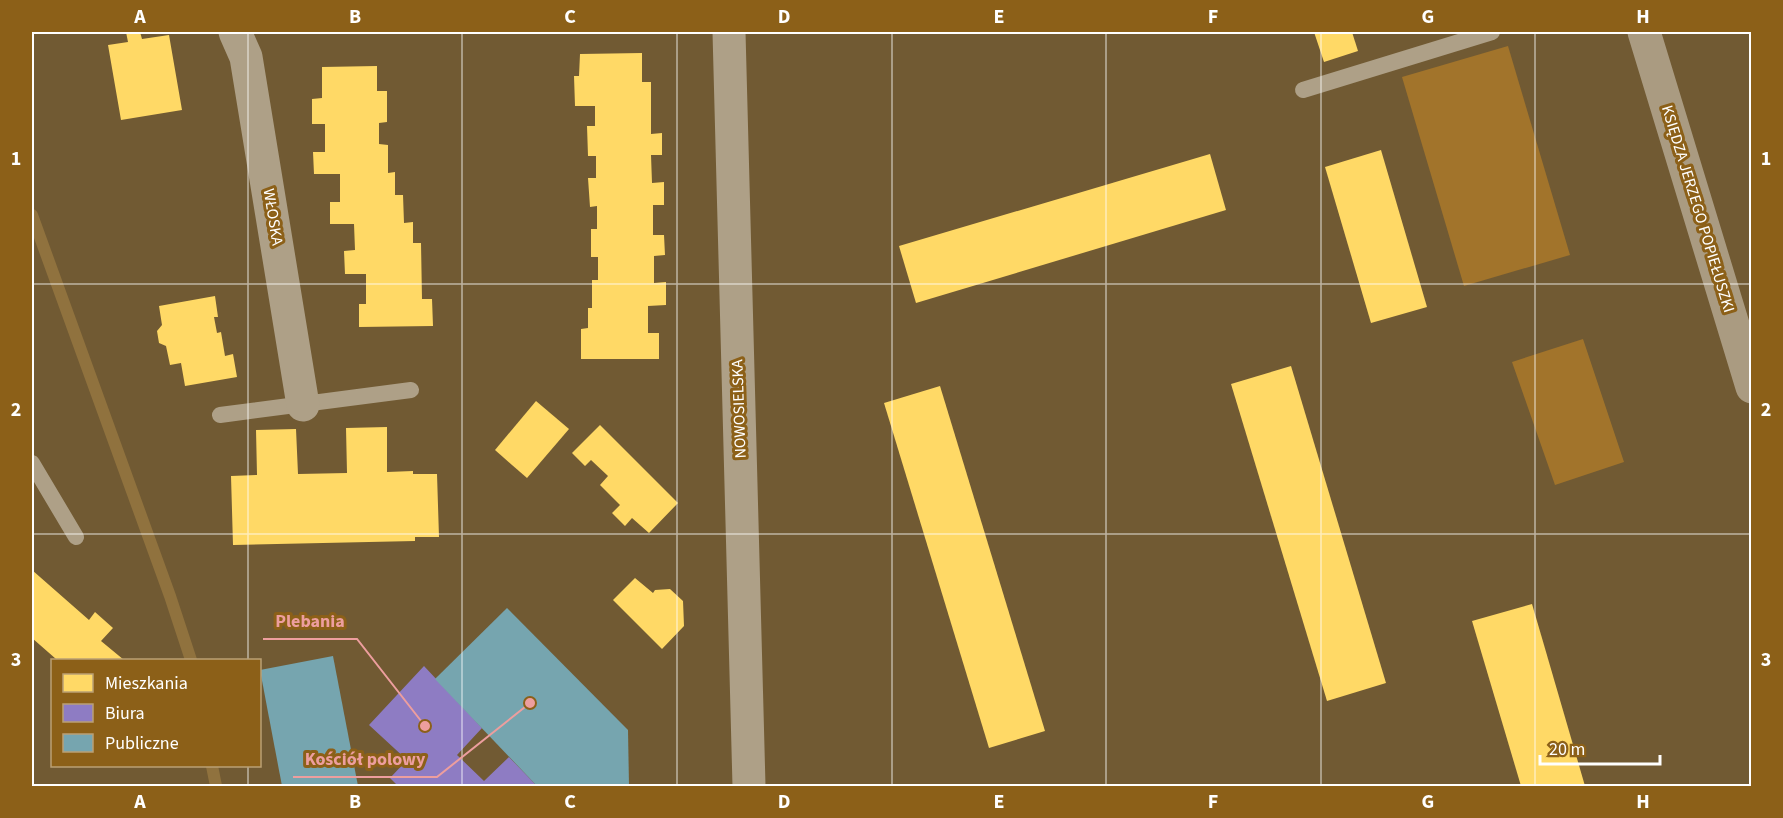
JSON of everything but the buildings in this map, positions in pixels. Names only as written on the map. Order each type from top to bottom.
[{"type":"street","name":"WŁOSKA","points":[[235,32],[246,57],[303,405]]},
{"type":"street","name":"NOWOSIELSKA","points":[[729,32],[749,786]]},
{"type":"street","name":"KSIĘDZA JERZEGO POPIEŁUSZKI","points":[[1644,32],[1752,387]]},
{"type":"lane","points":[[1303,90],[1491,32]]},
{"type":"lane","points":[[220,415],[411,390]]},
{"type":"lane","points":[[32,463],[76,537]]},
{"type":"shaded area","points":[[1508,46],[1570,255],[1464,286],[1402,77]]},
{"type":"shaded area","points":[[1583,339],[1624,462],[1555,485],[1512,362]]},
{"type":"waterway","points":[[32,215],[191,659]]},
{"type":"waterway","points":[[212,767],[216,786]]},
{"type":"place","name":"Kościół polowy","points":[[530,703]]},
{"type":"place","name":"Plebania","points":[[425,726]]}]
